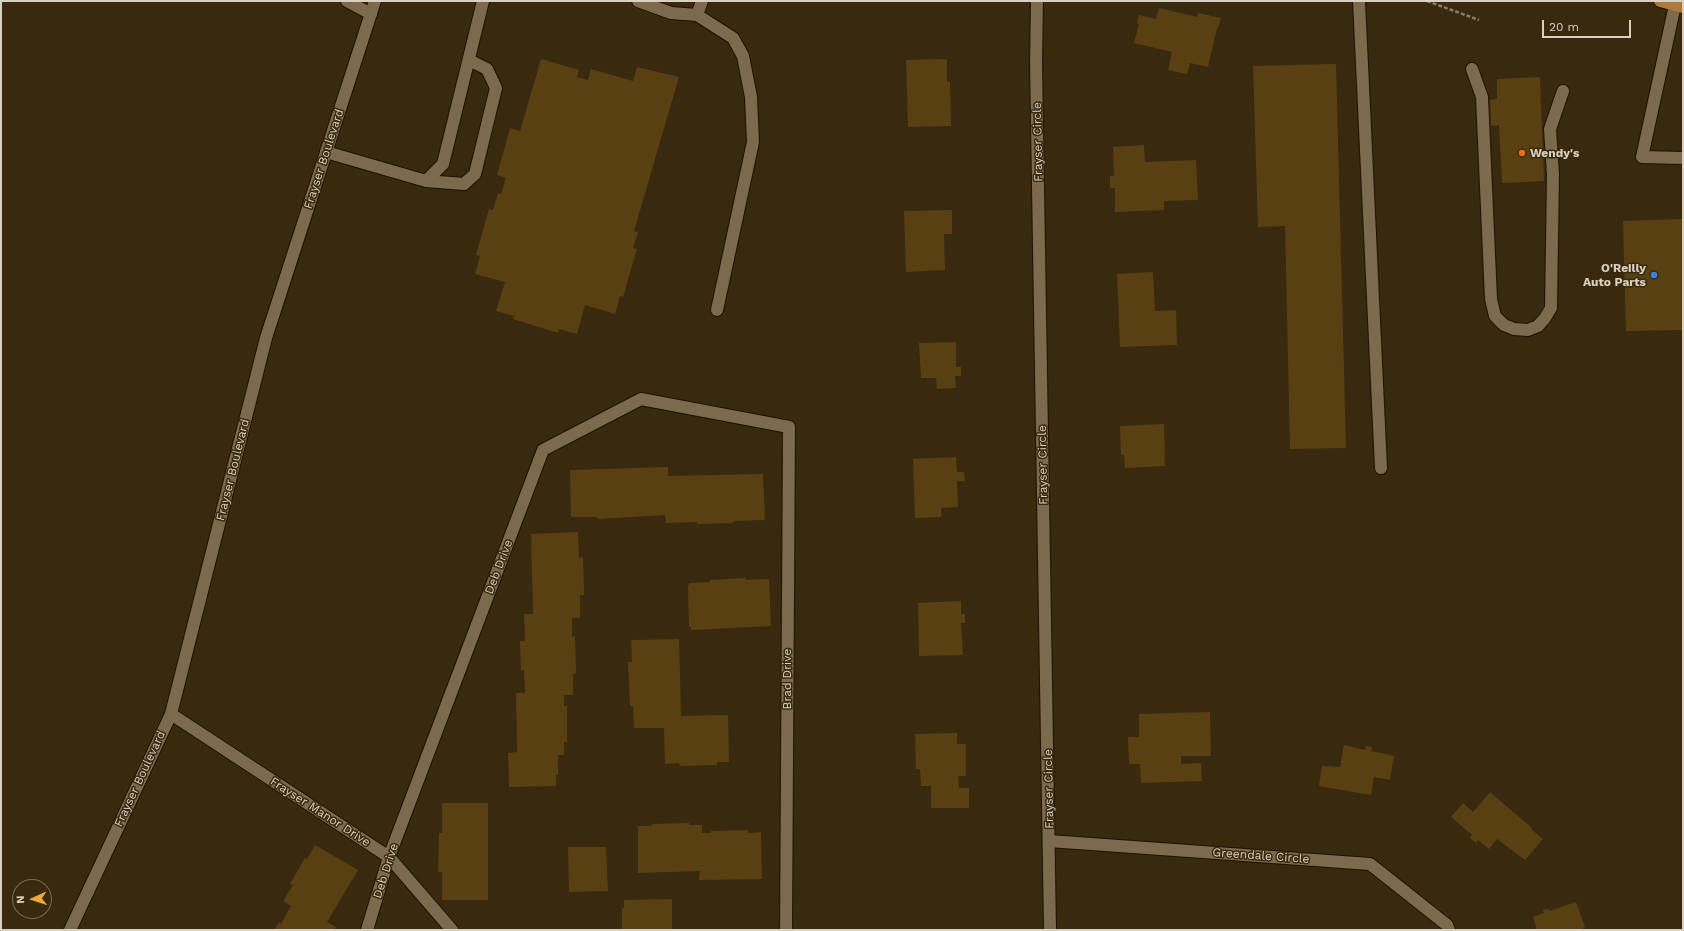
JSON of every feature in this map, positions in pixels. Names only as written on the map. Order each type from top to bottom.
[{"type":"highway","points":[[1660,1],[1679,6]]},
{"type":"street","points":[[347,1],[371,14]]},
{"type":"street","name":"Frayser Boulevard","points":[[70,930],[171,714],[266,338],[375,1]]},
{"type":"street","points":[[426,181],[443,164],[483,1]]},
{"type":"street","points":[[638,1],[672,13],[697,15],[733,38],[743,56],[751,97],[753,142],[717,310]]},
{"type":"street","points":[[697,15],[702,1]]},
{"type":"street","name":"Frayser Circle","points":[[1037,1],[1036,70],[1050,930]]},
{"type":"street","points":[[1359,1],[1381,468]]},
{"type":"street","points":[[1679,6],[1642,157],[1683,158]]},
{"type":"street","points":[[326,152],[426,181],[464,184],[475,174],[496,88],[487,69],[469,60]]},
{"type":"street","points":[[1472,68],[1482,97],[1491,299],[1495,316],[1504,325],[1514,329],[1528,330],[1538,326],[1551,308],[1553,175],[1550,129],[1563,92]]},
{"type":"street","name":"Deb Drive","points":[[367,930],[389,857],[543,450],[641,399],[789,427]]},
{"type":"street","name":"Brad Drive","points":[[786,930],[789,427]]},
{"type":"street","name":"Frayser Manor Drive","points":[[171,714],[389,857],[452,930]]},
{"type":"street","name":"Greendale Circle","points":[[1049,841],[1370,864],[1447,925],[1449,930]]},
{"type":"path","points":[[1427,1],[1479,20]]},
{"type":"building","points":[[1159,8],[1197,17],[1198,13],[1221,18],[1217,28],[1208,67],[1190,63],[1187,74],[1168,70],[1172,52],[1134,43],[1139,24],[1137,23],[1139,15],[1156,19]]},
{"type":"building","points":[[541,59],[579,70],[577,77],[588,80],[591,69],[633,81],[637,67],[679,77],[634,231],[638,232],[633,248],[637,249],[623,297],[620,296],[615,314],[585,305],[577,334],[559,329],[558,333],[513,319],[514,316],[496,311],[505,282],[475,274],[480,256],[476,255],[489,209],[493,210],[498,193],[501,194],[506,178],[497,175],[510,128],[520,131]]},
{"type":"building","points":[[947,59],[947,82],[950,82],[951,126],[908,127],[906,60]]},
{"type":"building","points":[[1336,64],[1346,448],[1290,449],[1285,226],[1258,227],[1253,66]]},
{"type":"building","name":"Wendy's","points":[[1540,77],[1544,181],[1502,183],[1499,125],[1491,126],[1490,100],[1497,99],[1497,79]]},
{"type":"building","points":[[1144,145],[1145,162],[1196,160],[1198,200],[1164,201],[1164,210],[1115,212],[1115,188],[1110,188],[1110,176],[1114,176],[1113,147]]},
{"type":"building","points":[[952,210],[952,234],[944,234],[945,270],[906,272],[904,211]]},
{"type":"building","name":"O'Reilly Auto Parts","points":[[1683,219],[1683,330],[1626,331],[1623,221]]},
{"type":"building","points":[[1153,272],[1155,311],[1176,310],[1177,345],[1120,347],[1117,274]]},
{"type":"building","points":[[956,342],[956,367],[961,367],[961,376],[955,376],[956,388],[937,389],[936,378],[921,378],[919,343]]},
{"type":"building","points":[[1164,424],[1165,466],[1125,468],[1124,455],[1121,455],[1120,426]]},
{"type":"building","points":[[956,457],[957,472],[964,472],[965,481],[957,481],[958,507],[941,508],[941,517],[915,518],[913,459]]},
{"type":"building","points":[[668,467],[668,476],[763,474],[765,520],[697,524],[697,522],[666,523],[665,515],[597,519],[597,517],[571,517],[570,470]]},
{"type":"building","points":[[578,532],[579,558],[583,557],[584,595],[580,595],[580,618],[572,618],[572,637],[575,636],[576,674],[573,674],[573,695],[564,695],[564,706],[567,706],[567,742],[564,742],[564,755],[558,755],[558,775],[556,775],[556,786],[509,787],[508,753],[517,752],[516,693],[525,693],[524,670],[521,670],[520,641],[525,641],[524,614],[533,614],[531,534]]},
{"type":"building","points":[[746,578],[746,580],[769,579],[771,626],[691,630],[691,627],[689,627],[689,583]]},
{"type":"building","points":[[961,601],[961,614],[965,614],[965,623],[961,623],[963,655],[919,656],[918,603]]},
{"type":"building","points":[[679,639],[681,716],[728,715],[729,762],[717,762],[717,765],[680,766],[679,763],[665,764],[664,728],[634,728],[633,706],[630,706],[628,662],[632,662],[631,640]]},
{"type":"building","points":[[1210,712],[1211,756],[1181,756],[1181,764],[1201,763],[1202,781],[1141,783],[1140,764],[1129,764],[1128,737],[1139,737],[1139,714]]},
{"type":"building","points":[[957,733],[957,744],[966,744],[966,776],[958,776],[959,788],[969,788],[969,808],[931,808],[931,786],[921,786],[920,769],[916,769],[915,734]]},
{"type":"building","points":[[1344,745],[1365,750],[1366,746],[1372,747],[1371,751],[1394,756],[1390,780],[1374,777],[1371,795],[1319,786],[1322,766],[1340,767]]},
{"type":"building","points":[[1490,792],[1543,839],[1525,860],[1497,839],[1489,849],[1478,840],[1476,843],[1470,838],[1472,835],[1451,817],[1463,803],[1473,812]]},
{"type":"building","points":[[442,803],[488,803],[488,900],[442,900],[442,872],[438,872],[439,833],[442,833]]},
{"type":"building","points":[[689,823],[689,825],[702,825],[702,833],[711,833],[711,831],[748,830],[748,833],[761,832],[762,879],[699,880],[700,871],[638,873],[638,826]]},
{"type":"building","points":[[315,845],[358,870],[327,922],[336,927],[334,930],[274,930],[279,922],[281,924],[291,906],[283,901],[293,885],[290,884],[305,858],[307,859]]},
{"type":"building","points":[[568,847],[606,847],[608,891],[569,892]]},
{"type":"building","points":[[672,899],[672,930],[622,930],[622,908],[624,908],[624,900]]},
{"type":"building","points":[[1576,902],[1585,927],[1583,930],[1537,930],[1533,917],[1544,913],[1543,910],[1549,909],[1549,911]]},
{"type":"place","name":"Wendy's","points":[[1522,153]]},
{"type":"place","name":"O'Reilly Auto Parts","points":[[1654,275]]}]
